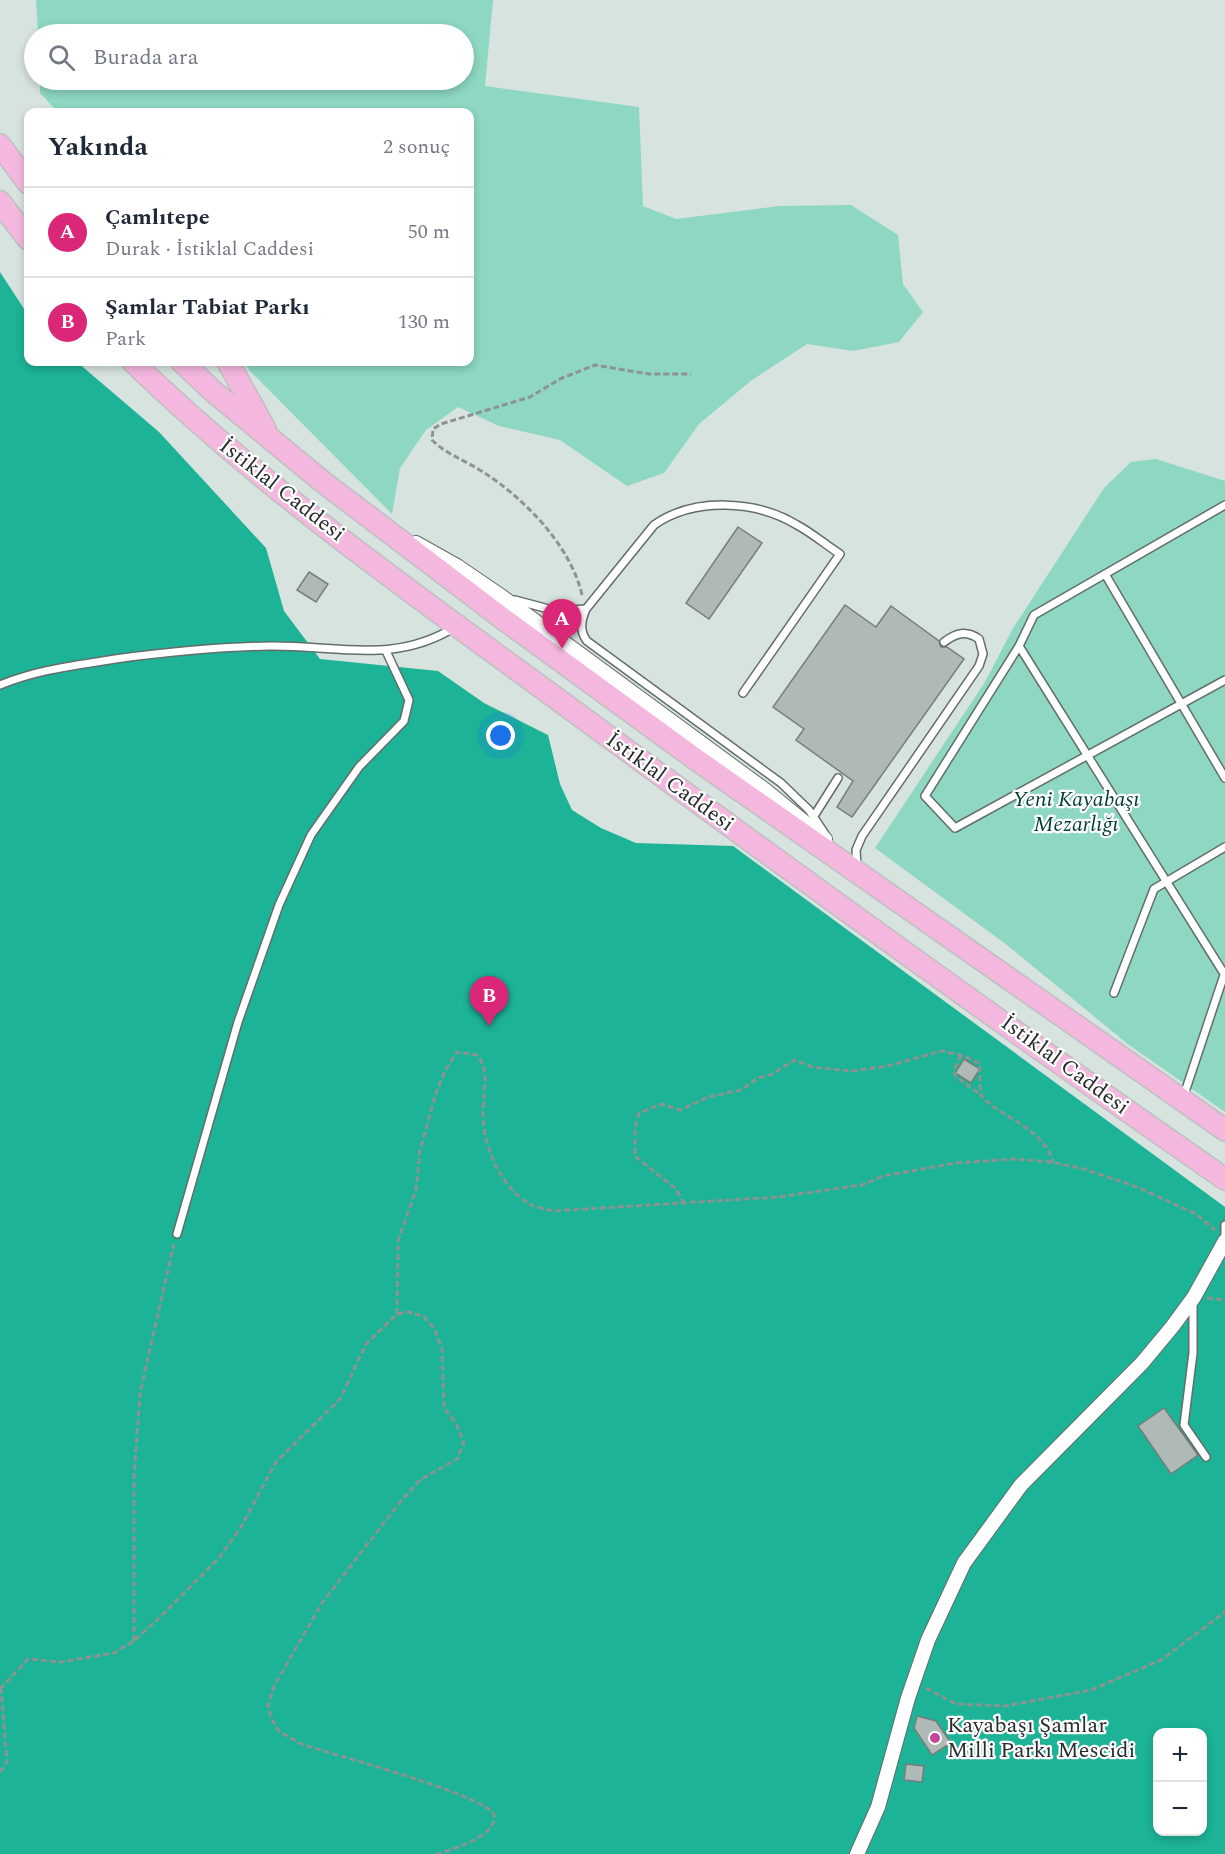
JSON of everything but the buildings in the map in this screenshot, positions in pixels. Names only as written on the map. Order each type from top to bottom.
[{"type":"main road","points":[[0,145],[24,178]]},
{"type":"main road","points":[[0,202],[24,234]]},
{"type":"main road","name":"İstiklal Caddesi","points":[[137,366],[187,414],[286,495],[458,625],[836,902],[1225,1179]]},
{"type":"main road","name":"İstiklal Caddesi","points":[[186,366],[269,438],[367,515],[694,758],[1225,1130]]},
{"type":"main road","points":[[230,366],[269,438]]},
{"type":"street","points":[[367,515],[457,566],[501,596],[765,790],[831,844],[858,873]]},
{"type":"street","points":[[856,1854],[878,1807],[928,1640],[960,1570],[1014,1493],[1142,1363],[1194,1297],[1223,1236]]},
{"type":"lane","points":[[742,693],[840,554],[796,524],[765,512],[729,505],[706,506],[665,518],[654,525],[586,609],[581,625],[587,641],[781,783],[814,816],[831,844]]},
{"type":"lane","points":[[1225,505],[1034,615],[1019,646],[925,796],[955,828],[1225,680]]},
{"type":"lane","points":[[1105,574],[1225,778]]},
{"type":"lane","points":[[501,596],[541,609],[586,609]]},
{"type":"lane","points":[[0,685],[35,671],[194,648],[272,646],[386,651],[418,646],[458,625]]},
{"type":"lane","points":[[858,873],[856,850],[862,836],[981,660],[982,646],[979,639],[971,634],[952,636],[944,642]]},
{"type":"lane","points":[[1019,646],[1224,972],[1183,1100]]},
{"type":"lane","points":[[177,1234],[238,1022],[279,905],[311,835],[359,767],[404,721],[409,700],[386,651]]},
{"type":"lane","points":[[814,816],[838,778]]},
{"type":"lane","points":[[1114,993],[1154,889],[1225,848]]},
{"type":"lane","points":[[1223,1236],[1225,1225]]},
{"type":"lane","points":[[1194,1297],[1193,1353],[1184,1425],[1206,1457]]},
{"type":"path","points":[[586,609],[575,572],[529,510],[483,471],[444,452],[432,440],[433,429],[441,424],[530,397],[560,379],[595,365],[649,374],[691,374]]},
{"type":"path","points":[[684,1204],[676,1189],[635,1156],[635,1128],[639,1113],[662,1104],[680,1110],[708,1097],[741,1090],[758,1078],[770,1075],[795,1060],[812,1067],[843,1071],[888,1066],[935,1051],[961,1055],[979,1063],[981,1095]]},
{"type":"path","points":[[398,1314],[398,1241],[416,1190],[420,1150],[436,1093],[445,1071],[457,1052],[477,1055],[484,1064],[485,1143],[504,1180],[528,1204],[553,1211],[778,1197],[851,1186],[883,1176],[956,1163],[1014,1159],[1053,1162],[1084,1169],[1154,1193],[1196,1214],[1223,1236]]},
{"type":"path","points":[[961,1055],[955,1068],[955,1076],[991,1105],[1034,1134],[1048,1149],[1053,1162]]},
{"type":"path","points":[[134,1641],[134,1476],[140,1393],[177,1234]]},
{"type":"path","points":[[0,1772],[7,1762],[0,1688],[28,1659],[61,1662],[103,1655],[114,1653],[134,1641],[219,1558],[242,1527],[276,1462],[340,1399],[351,1381],[366,1344],[398,1314],[410,1312],[424,1317],[434,1328],[442,1349],[444,1408],[456,1423],[464,1443],[457,1459],[420,1480],[400,1502],[322,1603],[274,1686],[268,1705],[271,1718],[279,1731],[301,1744],[459,1793],[488,1806],[494,1814],[494,1824],[488,1832],[454,1849],[437,1854]]},
{"type":"path","points":[[914,1681],[956,1704],[1005,1706],[1091,1690],[1161,1660],[1225,1612]]},
{"type":"green space","points":[[36,0],[493,0],[485,86],[639,107],[643,206],[676,219],[779,206],[851,205],[898,235],[903,284],[923,312],[899,342],[853,351],[807,344],[752,380],[699,424],[664,473],[627,486],[560,440],[499,426],[458,407],[426,430],[400,468],[392,514],[247,366],[474,366],[474,108],[54,108],[40,93],[40,90],[474,90],[474,24],[37,24]]},
{"type":"green space","points":[[0,272],[24,309],[24,366],[82,366],[159,432],[266,548],[284,611],[320,659],[438,671],[484,703],[548,735],[560,784],[572,810],[601,828],[636,843],[733,846],[1225,1207],[1225,1854],[0,1854]]},
{"type":"green space","name":"Yeni Kayabaşı Mezarlığı","points":[[1156,459],[1225,481],[1225,1112],[1129,1045],[1007,945],[875,848],[985,682],[1012,630],[1104,488],[1131,462]]},
{"type":"place","name":"Çamlıtepe","points":[[562,649]]},
{"type":"place","name":"Şamlar Tabiat Parkı","points":[[489,1026]]},
{"type":"place","name":"Kayabaşı Şamlar Milli Parkı Mescidi","points":[[935,1738]]}]
